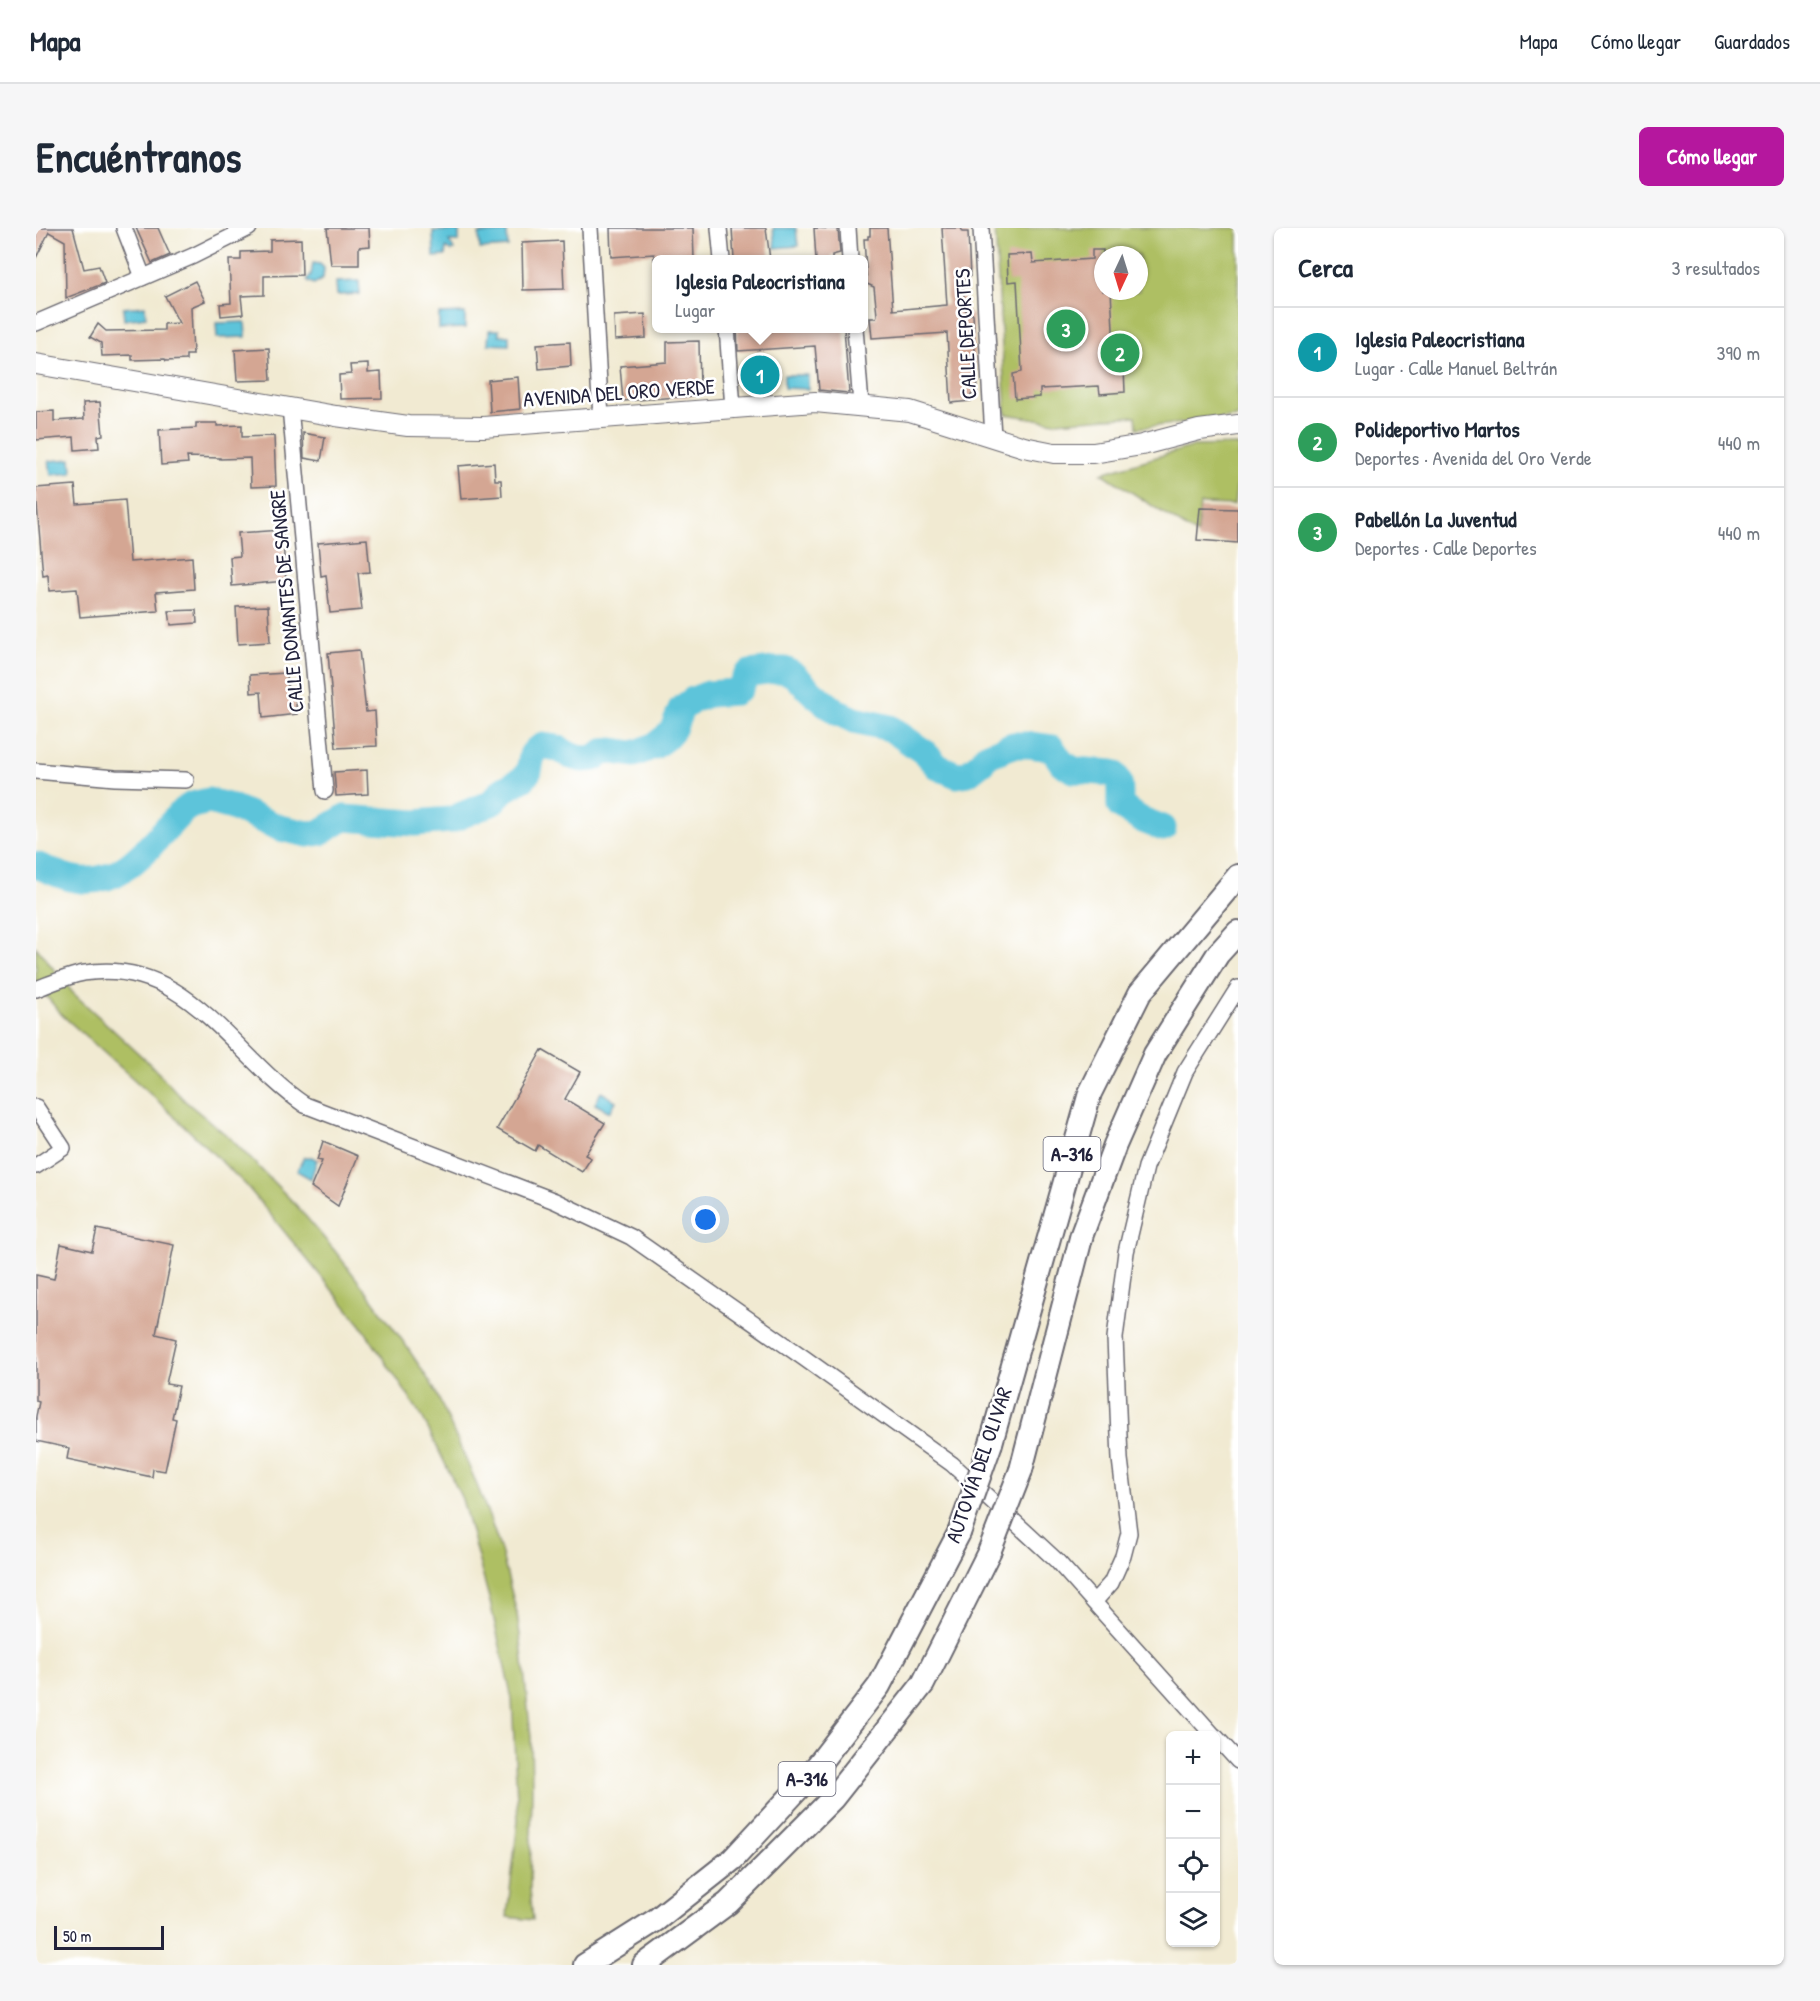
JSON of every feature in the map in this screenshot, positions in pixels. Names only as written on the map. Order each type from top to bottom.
[{"type":"highway","name":"AUTOVÍA DEL OLIVAR","points":[[585,1965],[656,1920],[733,1859],[808,1778],[879,1686],[959,1533],[991,1443],[1089,1093],[1140,993],[1238,876]]},
{"type":"highway","name":"AUTOVÍA DEL OLIVAR","points":[[644,1965],[728,1903],[833,1798],[923,1684],[989,1552],[1021,1470],[1082,1234],[1115,1145],[1155,1054],[1218,954],[1238,932]]},
{"type":"main road","name":"AVENIDA DEL ORO VERDE","points":[[36,364],[336,416],[408,426],[483,427],[815,402],[910,411],[1024,447],[1054,453],[1093,453],[1142,445],[1199,430],[1238,425]]},
{"type":"street","points":[[124,228],[143,277]]},
{"type":"street","points":[[36,322],[194,256],[249,228]]},
{"type":"street","points":[[590,228],[601,418]]},
{"type":"street","points":[[719,228],[722,255]]},
{"type":"street","points":[[848,228],[850,255]]},
{"type":"street","name":"CALLE DEPORTES","points":[[981,228],[993,437]]},
{"type":"street","points":[[727,333],[733,408]]},
{"type":"street","points":[[855,333],[861,405]]},
{"type":"street","name":"CALLE DONANTES DE SANGRE","points":[[290,407],[325,791]]},
{"type":"street","points":[[36,771],[115,778],[186,780]]},
{"type":"street","points":[[37,987],[67,977],[105,972],[145,977],[167,985],[215,1022],[284,1090],[305,1105],[555,1201],[631,1238],[952,1464],[1057,1561],[1210,1731]]},
{"type":"street","points":[[1094,1602],[1111,1583],[1124,1556],[1129,1533],[1120,1459],[1115,1338],[1126,1252],[1143,1178],[1185,1072],[1238,988]]},
{"type":"street","points":[[36,1107],[63,1148],[36,1166]]},
{"type":"street","points":[[1220,1741],[1238,1761]]},
{"type":"green space","points":[[995,228],[1238,228],[1238,417],[1137,428],[1136,416],[1055,422],[1006,414]]},
{"type":"green space","points":[[1238,445],[1238,477],[1234,505],[1200,504],[1197,535],[1102,473],[1194,446]]},
{"type":"green space","points":[[36,947],[73,993],[150,1064],[185,1101],[230,1138],[296,1205],[369,1295],[434,1388],[490,1519],[501,1551],[517,1614],[531,1737],[530,1889],[533,1920],[507,1917],[518,1820],[512,1699],[490,1602],[462,1499],[423,1418],[361,1325],[246,1185],[158,1101],[62,1015],[36,984]]},
{"type":"water","points":[[773,228],[796,228],[798,246],[775,248]]},
{"type":"water","points":[[433,231],[459,231],[459,241],[449,241],[454,250],[450,251],[446,248],[445,256],[434,257]]},
{"type":"water","points":[[507,232],[508,247],[480,249],[479,234]]},
{"type":"water","points":[[313,263],[320,264],[324,268],[323,279],[314,284],[307,279],[311,275]]},
{"type":"water","points":[[359,281],[360,294],[337,295],[336,282]]},
{"type":"water","points":[[145,306],[146,317],[124,320],[123,308]]},
{"type":"water","points":[[465,313],[465,328],[439,329],[439,314]]},
{"type":"water","points":[[245,322],[246,337],[217,338],[216,323]]},
{"type":"water","points":[[489,330],[499,330],[499,335],[509,336],[509,345],[488,344]]},
{"type":"water","points":[[784,375],[808,375],[808,389],[784,388]]},
{"type":"water","points":[[71,459],[72,473],[51,475],[49,461]]},
{"type":"water","points":[[601,1092],[616,1101],[610,1112],[595,1104]]},
{"type":"water","points":[[304,1157],[317,1160],[311,1179],[297,1171]]},
{"type":"building","points":[[36,228],[73,228],[84,269],[99,266],[105,283],[66,298],[65,241],[49,232],[36,258]]},
{"type":"building","points":[[136,228],[158,228],[170,255],[152,263]]},
{"type":"building","points":[[327,228],[369,228],[370,246],[359,247],[359,265],[331,265]]},
{"type":"building","points":[[610,228],[693,228],[694,255],[654,254],[611,257]]},
{"type":"building","points":[[732,228],[766,228],[769,255],[734,255]]},
{"type":"building","points":[[814,228],[838,229],[840,253],[816,255]]},
{"type":"building","points":[[870,228],[887,228],[893,310],[947,305],[942,228],[961,228],[963,232],[968,232],[970,277],[963,280],[964,304],[968,314],[973,314],[977,392],[971,395],[971,401],[951,403],[947,333],[872,338],[870,318],[876,318],[877,315],[874,287],[868,284],[868,255],[865,255],[864,239],[870,236]]},
{"type":"building","points":[[301,239],[302,275],[264,276],[264,295],[241,296],[243,314],[221,316],[220,304],[231,303],[229,260],[241,260],[241,252],[270,251],[270,240]]},
{"type":"building","points":[[562,241],[564,289],[523,290],[522,243]]},
{"type":"building","points":[[1092,250],[1094,250],[1094,300],[1111,300],[1115,367],[1124,367],[1125,392],[1100,394],[1099,386],[1040,389],[1040,397],[1015,399],[1013,374],[1022,372],[1017,281],[1008,282],[1007,255],[1032,254],[1033,263],[1092,259]]},
{"type":"building","points":[[195,281],[205,301],[191,307],[193,355],[186,355],[186,360],[166,361],[165,359],[132,360],[132,355],[102,356],[101,343],[90,337],[98,324],[106,331],[164,330],[164,324],[179,323],[165,296]]},
{"type":"building","points":[[645,314],[646,338],[615,340],[614,316]]},
{"type":"building","points":[[737,333],[844,333],[849,393],[819,390],[815,346],[738,351]]},
{"type":"building","points":[[699,341],[700,390],[693,390],[693,396],[623,401],[620,366],[667,362],[667,342]]},
{"type":"building","points":[[570,342],[571,366],[539,369],[537,344]]},
{"type":"building","points":[[269,348],[271,380],[237,381],[235,350]]},
{"type":"building","points":[[368,364],[368,373],[381,372],[382,398],[340,399],[339,375],[351,374],[350,365]]},
{"type":"building","points":[[518,377],[520,409],[490,412],[488,380]]},
{"type":"building","points":[[100,402],[103,435],[98,436],[99,448],[75,450],[74,437],[36,440],[36,412],[54,411],[54,421],[84,419],[83,403]]},
{"type":"building","points":[[196,423],[217,423],[217,426],[242,425],[242,437],[274,436],[276,486],[251,487],[250,458],[187,457],[188,463],[161,465],[159,430],[196,428]]},
{"type":"building","points":[[303,433],[325,437],[321,461],[304,458]]},
{"type":"building","points":[[494,463],[495,480],[501,480],[502,496],[461,499],[458,466]]},
{"type":"building","points":[[75,485],[77,504],[125,500],[130,562],[192,557],[194,589],[156,592],[158,611],[80,617],[77,589],[49,591],[48,575],[43,576],[36,488]]},
{"type":"building","points":[[1200,508],[1238,509],[1238,543],[1197,540]]},
{"type":"building","points":[[282,530],[286,581],[232,586],[230,557],[240,556],[238,533]]},
{"type":"building","points":[[367,539],[370,572],[358,573],[362,610],[330,613],[326,575],[321,576],[318,543]]},
{"type":"building","points":[[268,606],[270,642],[238,644],[236,607]]},
{"type":"building","points":[[196,610],[197,623],[171,625],[169,611]]},
{"type":"building","points":[[359,650],[366,712],[375,711],[377,746],[336,748],[328,653]]},
{"type":"building","points":[[287,673],[288,694],[295,694],[297,714],[263,718],[261,692],[251,693],[250,675]]},
{"type":"building","points":[[367,770],[368,794],[336,796],[334,772]]},
{"type":"building","points":[[542,1050],[580,1072],[565,1099],[605,1123],[585,1155],[591,1158],[582,1172],[538,1145],[535,1151],[497,1129]]},
{"type":"building","points":[[323,1141],[358,1156],[338,1206],[311,1187],[322,1161],[317,1160]]},
{"type":"building","points":[[97,1229],[174,1245],[156,1334],[176,1339],[166,1384],[179,1386],[172,1418],[176,1419],[165,1471],[153,1469],[152,1477],[67,1459],[69,1448],[36,1441],[36,1416],[39,1402],[36,1401],[36,1275],[54,1279],[61,1244],[92,1251]]},
{"type":"waterway","points":[[36,865],[75,879],[93,880],[109,877],[137,859],[184,810],[192,805],[209,801],[232,807],[280,828],[308,834],[321,832],[344,818],[415,823],[450,820],[491,803],[503,790],[523,779],[529,771],[532,755],[543,746],[557,748],[582,759],[595,758],[603,752],[613,751],[634,754],[654,746],[665,738],[673,729],[681,709],[693,700],[708,694],[735,692],[750,673],[774,670],[785,670],[794,675],[837,712],[854,720],[890,728],[924,752],[938,767],[957,775],[968,773],[986,756],[1013,745],[1052,748],[1062,763],[1074,770],[1113,773],[1119,785],[1120,806],[1140,819],[1163,828]]},
{"type":"place","name":"Pabellón La Juventud","points":[[1066,329]]},
{"type":"place","name":"Polideportivo Martos","points":[[1120,353]]},
{"type":"place","name":"Iglesia Paleocristiana","points":[[760,375]]}]
